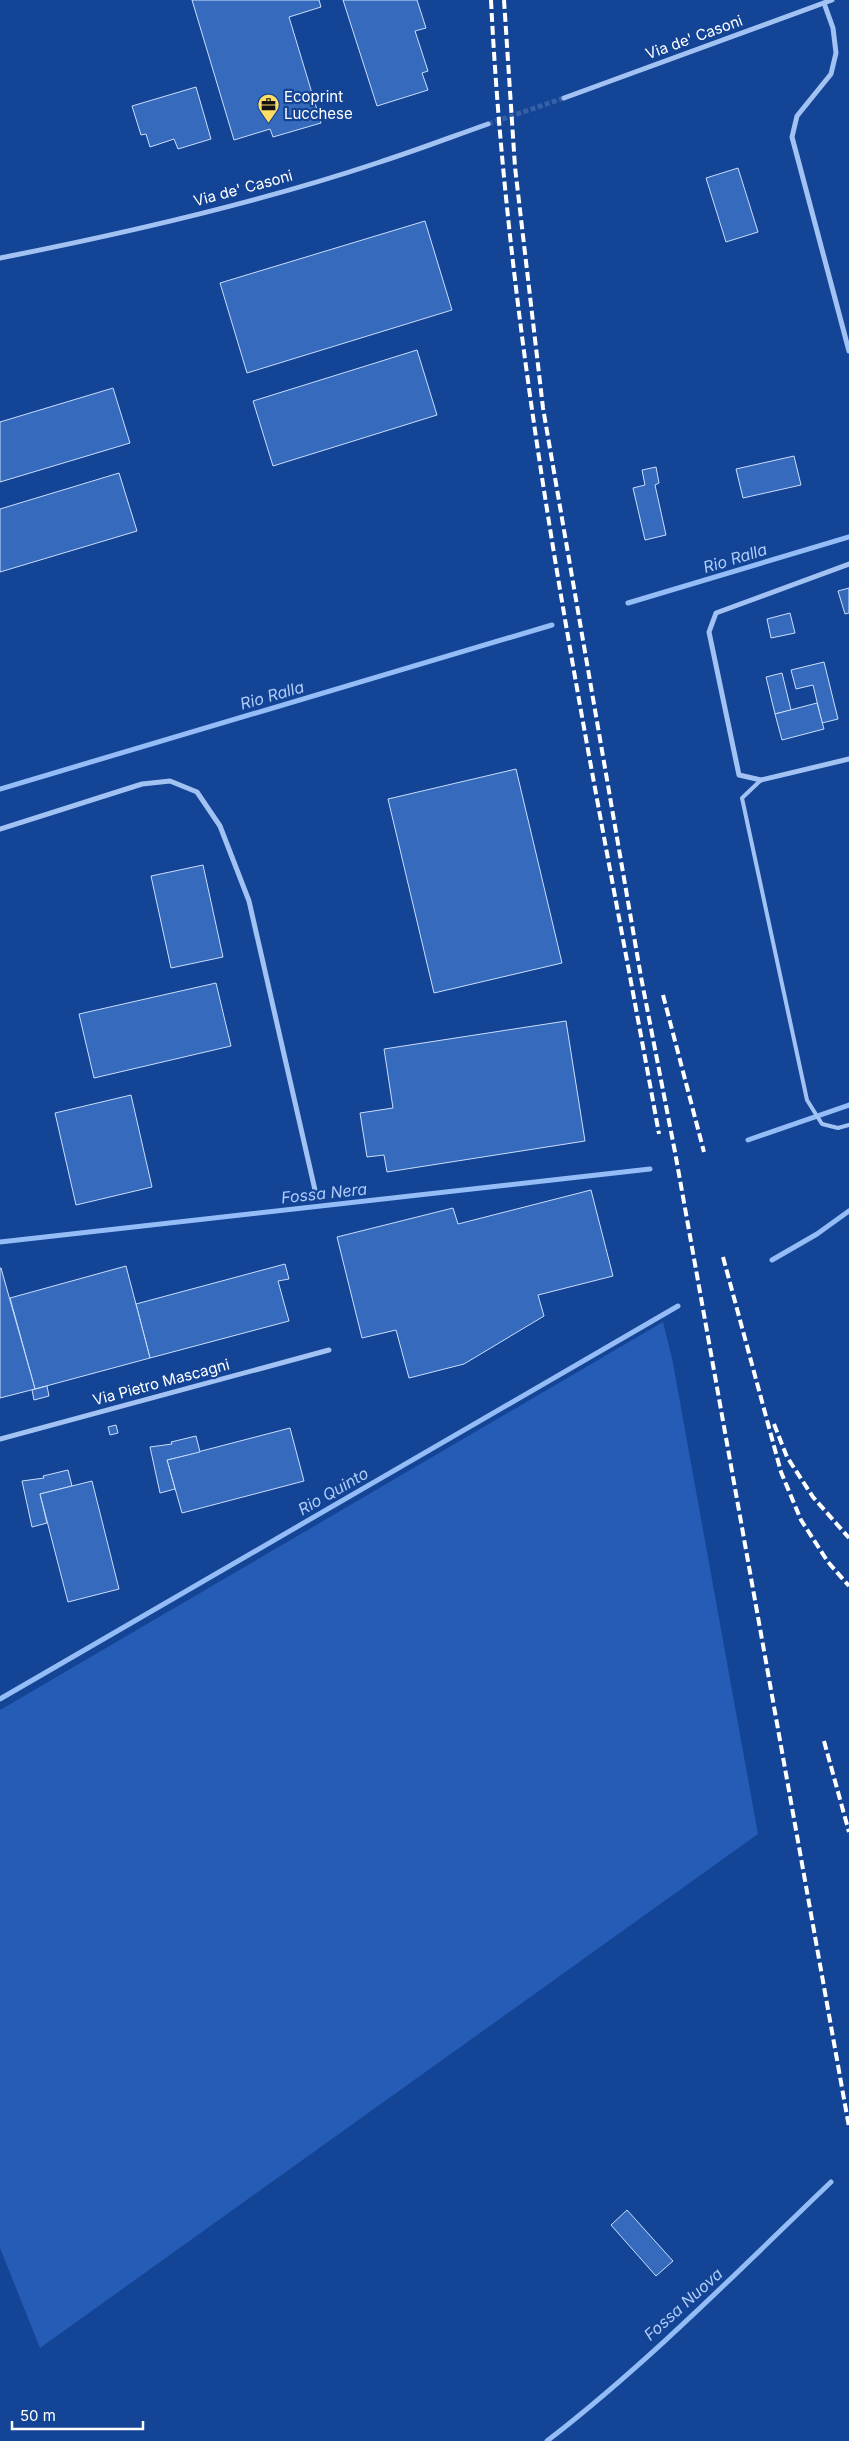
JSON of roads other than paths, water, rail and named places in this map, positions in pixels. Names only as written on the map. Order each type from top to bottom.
[{"type":"street","name":"Via de' Casoni","points":[[564,98],[832,0]]},
{"type":"street","points":[[824,3],[833,28],[836,52],[831,74],[797,116],[792,137],[849,351]]},
{"type":"street","name":"Via de' Casoni","points":[[0,258],[140,229],[270,194],[377,163],[488,124]]},
{"type":"street","points":[[849,564],[716,613],[709,632],[739,775],[761,780],[849,759]]},
{"type":"street","points":[[0,829],[142,784],[170,781],[197,792],[220,826],[249,901],[315,1190]]},
{"type":"street","name":"Via Pietro Mascagni","points":[[0,1439],[329,1350]]},
{"type":"lane","points":[[761,780],[742,798],[807,1100],[822,1124],[838,1128],[849,1125]]},
{"type":"waterway","name":"Rio Ralla","points":[[628,603],[849,537]]},
{"type":"waterway","name":"Rio Ralla","points":[[0,789],[552,625]]},
{"type":"waterway","name":"Fossa Nera","points":[[748,1140],[849,1105]]},
{"type":"waterway","name":"Fossa Nera","points":[[0,1242],[650,1169]]},
{"type":"waterway","name":"Rio Quinto","points":[[772,1260],[817,1234],[849,1211]]},
{"type":"waterway","name":"Rio Quinto","points":[[0,1699],[678,1306]]},
{"type":"waterway","name":"Fossa Nuova","points":[[547,2441],[657,2348],[831,2182]]},
{"type":"tunnel","points":[[488,124],[564,98]]},
{"type":"railway","points":[[491,0],[501,143],[516,285],[535,428],[581,711],[659,1134]]},
{"type":"railway","points":[[504,0],[515,167],[543,408],[641,977],[675,1152],[849,2127]]},
{"type":"railway","points":[[663,995],[704,1152]]},
{"type":"railway","points":[[723,1257],[781,1472],[801,1520],[828,1562],[849,1586]]},
{"type":"railway","points":[[774,1424],[787,1457],[813,1497],[849,1538]]},
{"type":"railway","points":[[824,1741],[849,1832]]},
{"type":"place","name":"Ecoprint Lucchese","points":[[268,124]]}]
